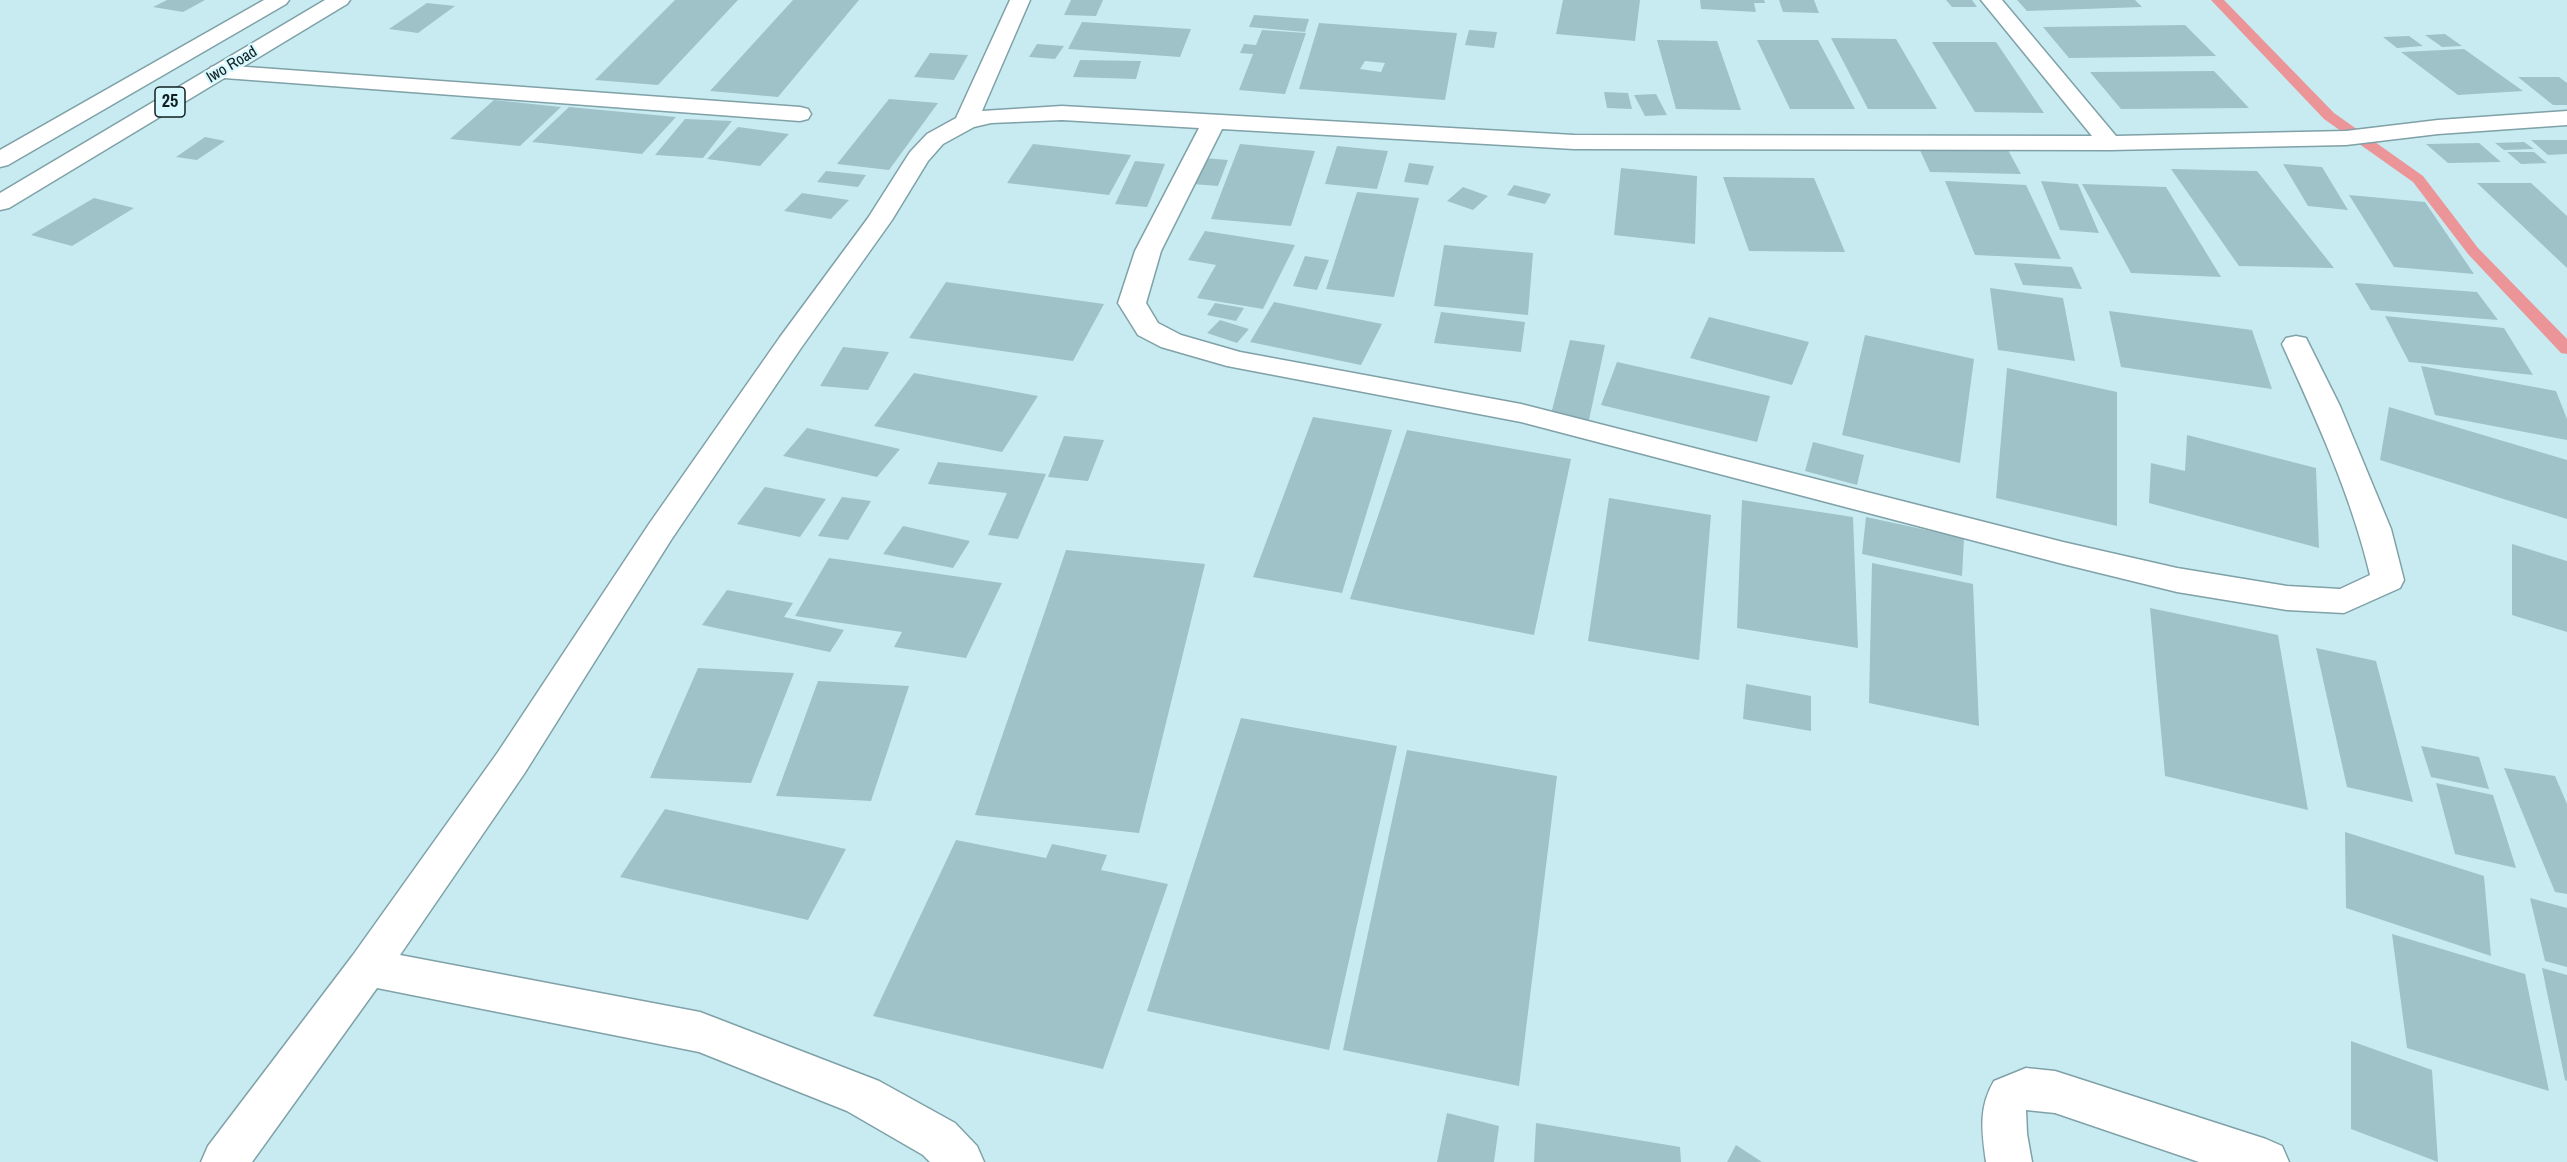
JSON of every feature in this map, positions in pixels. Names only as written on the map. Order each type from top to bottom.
[{"type":"street","name":"Iwo Road","points":[[0,160],[279,0]]},
{"type":"street","name":"Iwo Road","points":[[0,203],[340,0]]},
{"type":"street","points":[[966,122],[1020,0]]},
{"type":"street","points":[[1991,0],[2110,143]]},
{"type":"street","points":[[219,72],[800,114]]},
{"type":"street","points":[[224,1162],[368,968],[512,763],[660,532],[790,343],[879,220],[918,157],[935,139],[966,122],[991,116],[1062,113],[1574,142],[2110,143],[2346,138],[2438,127],[2567,118]]},
{"type":"street","points":[[1215,120],[1148,251],[1132,303],[1148,329],[1171,341],[1238,360],[1521,413],[2063,553],[2177,580],[2287,598],[2344,601],[2388,580],[2375,529],[2325,406],[2296,344]]},
{"type":"street","points":[[368,968],[700,1032],[863,1096],[939,1139],[961,1162]]},
{"type":"street","points":[[2009,1162],[2002,1116],[2008,1097],[2015,1091],[2032,1089],[2055,1092],[2266,1162]]},
{"type":"building","points":[[167,0],[205,0],[183,12],[153,7]]},
{"type":"building","points":[[675,0],[738,0],[658,85],[595,80]]},
{"type":"building","points":[[793,0],[859,0],[778,97],[710,91]]},
{"type":"building","points":[[1071,0],[1103,0],[1096,16],[1064,15]]},
{"type":"building","points":[[1563,0],[1640,0],[1635,41],[1556,34]]},
{"type":"building","points":[[1700,0],[1764,0],[1765,3],[1754,3],[1756,12],[1701,9]]},
{"type":"building","points":[[1779,0],[1814,0],[1819,13],[1783,12]]},
{"type":"building","points":[[1946,0],[1972,0],[1977,7],[1952,7]]},
{"type":"building","points":[[2017,0],[2135,0],[2142,7],[2027,11]]},
{"type":"building","points":[[427,3],[455,6],[418,33],[389,29]]},
{"type":"building","points":[[1254,15],[1309,19],[1305,32],[1249,27]]},
{"type":"building","points":[[1082,22],[1191,29],[1180,57],[1068,49]]},
{"type":"building","points":[[1319,23],[1457,33],[1445,100],[1299,89]],"holes":[[[1365,61],[1385,63],[1381,72],[1360,69]]]},
{"type":"building","points":[[2185,25],[2216,56],[2069,58],[2043,27]]},
{"type":"building","points":[[1262,30],[1306,33],[1285,94],[1239,90],[1253,54],[1240,53],[1244,44],[1256,45]]},
{"type":"building","points":[[1469,30],[1497,32],[1494,48],[1465,45]]},
{"type":"building","points":[[2445,34],[2462,46],[2442,47],[2425,35]]},
{"type":"building","points":[[2409,36],[2423,46],[2397,48],[2383,37]]},
{"type":"building","points":[[1831,38],[1896,39],[1937,109],[1868,109]]},
{"type":"building","points":[[1657,40],[1717,41],[1741,110],[1676,109]]},
{"type":"building","points":[[1757,40],[1818,40],[1855,109],[1790,109]]},
{"type":"building","points":[[1932,42],[1996,42],[2044,113],[1975,112]]},
{"type":"building","points":[[1037,44],[1064,46],[1055,59],[1029,57]]},
{"type":"building","points":[[2464,49],[2523,91],[2458,95],[2401,52]]},
{"type":"building","points":[[930,53],[968,55],[954,80],[914,77]]},
{"type":"building","points":[[1080,60],[1141,61],[1136,79],[1073,77]]},
{"type":"building","points":[[2214,71],[2249,108],[2121,109],[2090,72]]},
{"type":"building","points":[[2518,77],[2559,77],[2567,83],[2567,105],[2553,105]]},
{"type":"building","points":[[1604,92],[1628,93],[1632,109],[1607,108]]},
{"type":"building","points":[[1656,94],[1667,115],[1645,116],[1634,95]]},
{"type":"building","points":[[889,99],[938,103],[889,170],[837,164]]},
{"type":"building","points":[[494,100],[561,107],[520,146],[450,139]]},
{"type":"building","points":[[569,107],[676,117],[642,154],[532,142]]},
{"type":"building","points":[[685,119],[732,121],[703,158],[655,155]]},
{"type":"building","points":[[738,127],[789,134],[760,166],[707,159]]},
{"type":"building","points":[[205,137],[225,141],[197,160],[176,157]]},
{"type":"building","points":[[2531,140],[2567,140],[2567,154],[2548,155]]},
{"type":"building","points":[[2524,142],[2534,149],[2504,150],[2495,143]]},
{"type":"building","points":[[2479,143],[2501,162],[2448,163],[2426,144]]},
{"type":"building","points":[[1033,144],[1131,155],[1109,195],[1007,183]]},
{"type":"building","points":[[1240,144],[1315,151],[1291,226],[1211,219]]},
{"type":"building","points":[[1337,146],[1388,151],[1377,189],[1325,184]]},
{"type":"building","points":[[1919,148],[2008,150],[2021,174],[1930,172]]},
{"type":"building","points":[[2507,152],[2534,152],[2547,163],[2521,164]]},
{"type":"building","points":[[1204,158],[1228,160],[1218,186],[1193,184]]},
{"type":"building","points":[[1135,161],[1165,164],[1147,207],[1115,204]]},
{"type":"building","points":[[1409,163],[1434,166],[1428,185],[1404,182]]},
{"type":"building","points":[[2283,164],[2322,167],[2348,210],[2308,206]]},
{"type":"building","points":[[1621,168],[1697,176],[1695,244],[1614,235]]},
{"type":"building","points":[[2171,169],[2257,171],[2334,268],[2239,266]]},
{"type":"building","points":[[826,171],[866,175],[858,187],[817,182]]},
{"type":"building","points":[[1723,177],[1814,178],[1845,252],[1749,251]]},
{"type":"building","points":[[1945,181],[2026,185],[2061,259],[1975,255]]},
{"type":"building","points":[[2041,181],[2078,184],[2099,233],[2060,230]]},
{"type":"building","points":[[2477,183],[2531,183],[2567,216],[2567,268]]},
{"type":"building","points":[[2082,184],[2166,187],[2221,277],[2131,273]]},
{"type":"building","points":[[1514,185],[1551,194],[1545,204],[1507,195]]},
{"type":"building","points":[[1463,187],[1488,196],[1473,210],[1447,201]]},
{"type":"building","points":[[1357,192],[1419,198],[1394,297],[1326,289]]},
{"type":"building","points":[[802,193],[849,200],[831,219],[784,211]]},
{"type":"building","points":[[2349,195],[2425,202],[2474,274],[2394,267]]},
{"type":"building","points":[[94,198],[134,208],[72,246],[31,235]]},
{"type":"building","points":[[1205,231],[1295,245],[1263,309],[1197,298],[1216,265],[1188,260]]},
{"type":"building","points":[[1444,245],[1533,253],[1528,315],[1434,306]]},
{"type":"building","points":[[1305,256],[1329,260],[1317,290],[1293,286]]},
{"type":"building","points":[[2014,263],[2072,267],[2082,289],[2023,285]]},
{"type":"building","points":[[946,282],[1104,304],[1073,361],[909,338]]},
{"type":"building","points":[[2355,283],[2477,292],[2498,320],[2371,310]]},
{"type":"building","points":[[1990,288],[2063,298],[2075,361],[1998,350]]},
{"type":"building","points":[[1274,302],[1382,324],[1361,365],[1250,342]]},
{"type":"building","points":[[1215,303],[1244,308],[1236,321],[1207,315]]},
{"type":"building","points":[[2109,311],[2252,330],[2272,389],[2121,367]]},
{"type":"building","points":[[1441,312],[1525,322],[1521,352],[1434,343]]},
{"type":"building","points":[[2385,316],[2504,328],[2533,375],[2409,362]]},
{"type":"building","points":[[1709,317],[1809,342],[1792,385],[1690,358]]},
{"type":"building","points":[[1220,320],[1249,329],[1237,343],[1207,333]]},
{"type":"building","points":[[1865,335],[1974,359],[1960,463],[1842,435]]},
{"type":"building","points":[[1570,340],[1605,345],[1589,420],[1551,414]]},
{"type":"building","points":[[843,347],[889,352],[868,390],[820,386]]},
{"type":"building","points":[[1617,362],[1770,396],[1757,442],[1601,405]]},
{"type":"building","points":[[2421,366],[2556,391],[2567,419],[2567,440],[2435,415]]},
{"type":"building","points":[[2007,368],[2117,392],[2117,526],[1996,498]]},
{"type":"building","points":[[914,373],[1038,396],[1002,452],[874,426]]},
{"type":"building","points":[[2389,407],[2567,460],[2567,519],[2380,460]]},
{"type":"building","points":[[1313,417],[1392,430],[1342,593],[1253,577]]},
{"type":"building","points":[[807,428],[900,449],[877,477],[783,456]]},
{"type":"building","points":[[1407,430],[1571,459],[1534,635],[1350,599]]},
{"type":"building","points":[[2187,435],[2316,468],[2319,548],[2149,503],[2151,463],[2185,471]]},
{"type":"building","points":[[1064,436],[1104,440],[1088,481],[1048,477]]},
{"type":"building","points":[[1813,442],[1864,455],[1857,485],[1805,471]]},
{"type":"building","points":[[938,462],[1046,474],[1018,539],[988,535],[1007,493],[928,484]]},
{"type":"building","points":[[765,487],[826,499],[800,537],[737,524]]},
{"type":"building","points":[[842,497],[871,501],[848,540],[818,536]]},
{"type":"building","points":[[1609,498],[1711,515],[1699,660],[1588,641]]},
{"type":"building","points":[[1742,500],[1853,517],[1858,648],[1737,628]]},
{"type":"building","points":[[1866,517],[1964,538],[1962,576],[1862,554]]},
{"type":"building","points":[[903,526],[970,541],[953,568],[883,554]]},
{"type":"building","points":[[2512,544],[2567,561],[2567,632],[2512,615]]},
{"type":"building","points":[[1066,550],[1205,564],[1139,833],[975,815]]},
{"type":"building","points":[[829,558],[1002,583],[966,658],[894,647],[902,632],[795,616]]},
{"type":"building","points":[[1872,563],[1973,584],[1979,726],[1869,703]]},
{"type":"building","points":[[727,590],[793,603],[784,617],[844,630],[830,652],[702,625]]},
{"type":"building","points":[[2150,608],[2278,635],[2308,810],[2165,776]]},
{"type":"building","points":[[2316,648],[2376,661],[2413,802],[2347,787]]},
{"type":"building","points":[[698,668],[794,673],[751,783],[650,778]]},
{"type":"building","points":[[818,681],[909,686],[871,801],[776,796]]},
{"type":"building","points":[[1746,684],[1811,696],[1811,731],[1743,719]]},
{"type":"building","points":[[1241,718],[1397,746],[1329,1050],[1147,1011]]},
{"type":"building","points":[[2421,746],[2479,757],[2489,789],[2431,777]]},
{"type":"building","points":[[1407,750],[1557,776],[1519,1086],[1343,1050]]},
{"type":"building","points":[[2504,768],[2555,776],[2567,804],[2567,894],[2555,892]]},
{"type":"building","points":[[2436,783],[2493,795],[2516,868],[2455,854]]},
{"type":"building","points":[[665,809],[846,849],[808,920],[620,877]]},
{"type":"building","points":[[2345,832],[2484,876],[2491,956],[2346,908]]},
{"type":"building","points":[[956,840],[1046,858],[1052,844],[1107,855],[1101,870],[1168,884],[1103,1069],[873,1016]]},
{"type":"building","points":[[2530,898],[2567,908],[2567,967],[2545,961]]},
{"type":"building","points":[[2392,934],[2525,974],[2549,1091],[2407,1048]]},
{"type":"building","points":[[2542,968],[2567,975],[2567,1081],[2565,1080]]},
{"type":"building","points":[[2351,1041],[2432,1070],[2438,1162],[2351,1129]]},
{"type":"building","points":[[1447,1113],[1499,1126],[1494,1162],[1437,1162]]},
{"type":"building","points":[[1536,1123],[1680,1147],[1681,1162],[1534,1162]]},
{"type":"building","points":[[1736,1145],[1762,1162],[1727,1162]]},
{"type":"waterway","points":[[2217,0],[2329,116],[2418,179],[2473,251],[2567,349]]}]
